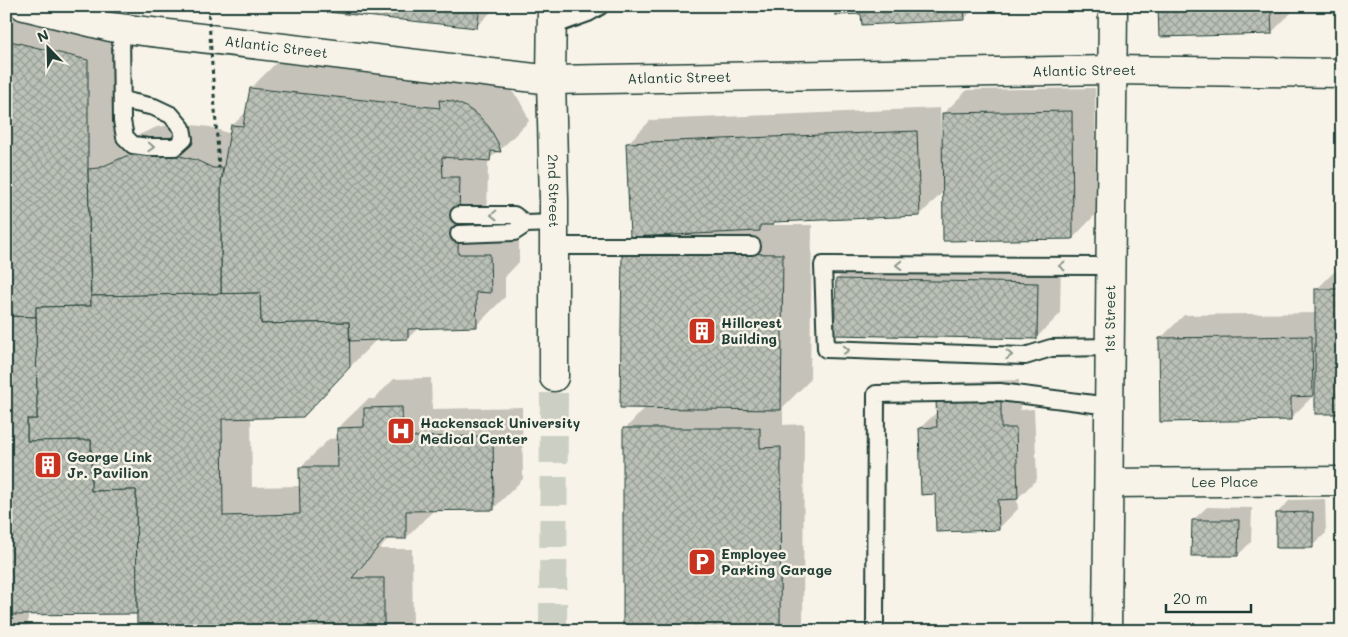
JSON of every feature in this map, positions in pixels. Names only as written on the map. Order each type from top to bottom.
[{"type":"street","name":"Atlantic Street","points":[[24,6],[110,27],[551,80],[1112,70],[1342,73]]},
{"type":"street","name":"1st Street","points":[[1107,631],[1113,6]]},
{"type":"street","name":"2nd Street","points":[[552,16],[554,377]]},
{"type":"street","name":"Lee Place","points":[[1109,483],[1342,480]]},
{"type":"lane","points":[[552,16],[588,13],[600,6]]},
{"type":"lane","points":[[121,28],[122,100]]},
{"type":"lane","points":[[459,215],[514,215],[526,224],[554,235],[752,246]]},
{"type":"lane","points":[[459,234],[514,232],[526,224]]},
{"type":"lane","points":[[1110,266],[823,265],[826,349],[1025,356],[1051,348],[1110,347]]},
{"type":"lane","points":[[875,625],[876,394],[1000,392],[1109,406]]},
{"type":"path","points":[[208,6],[218,168]]},
{"type":"building","points":[[272,6],[480,6],[477,28]]},
{"type":"building","points":[[627,6],[810,6],[627,11]]},
{"type":"building","points":[[835,6],[964,6],[965,20],[862,25],[861,14],[835,15]]},
{"type":"building","points":[[1158,6],[1342,6],[1342,9],[1271,12],[1272,34],[1159,37]]},
{"type":"building","points":[[6,40],[88,60],[91,306],[36,307],[36,317],[6,316]]},
{"type":"building","points":[[250,88],[440,108],[439,100],[452,101],[478,115],[489,127],[501,152],[491,151],[490,161],[442,157],[443,177],[460,177],[458,254],[490,254],[491,293],[476,292],[477,327],[408,329],[408,339],[350,341],[349,322],[261,324],[260,293],[221,294],[221,183],[231,125],[243,126]]},
{"type":"building","points":[[1072,111],[1073,239],[943,241],[942,113]]},
{"type":"building","points":[[917,131],[920,216],[774,222],[773,225],[760,225],[760,231],[630,237],[626,143]]},
{"type":"building","points":[[142,154],[180,156],[196,160],[213,168],[223,168],[221,183],[221,294],[91,296],[88,169],[99,168],[126,156]]},
{"type":"building","name":"Hillcrest Building","points":[[622,252],[783,254],[781,410],[620,408]]},
{"type":"building","points":[[836,279],[1038,283],[1037,339],[834,335]]},
{"type":"building","points":[[1315,289],[1342,289],[1342,414],[1315,414]]},
{"type":"building","points":[[260,293],[261,324],[349,322],[350,367],[303,417],[222,419],[223,516],[300,514],[299,467],[338,467],[337,428],[364,427],[364,408],[402,407],[403,437],[493,436],[494,510],[406,511],[406,539],[385,539],[352,578],[384,578],[384,631],[137,631],[136,490],[91,491],[91,440],[27,441],[27,419],[37,419],[36,307],[91,306],[91,296]]},
{"type":"building","name":"George Link Jr. Pavilion","points":[[6,316],[36,317],[37,419],[27,419],[27,441],[91,440],[91,491],[136,490],[137,614],[6,615]]},
{"type":"building","points":[[1312,336],[1313,396],[1291,397],[1291,420],[1160,422],[1159,338]]},
{"type":"building","points":[[1001,398],[1001,428],[1016,428],[1018,499],[998,500],[999,530],[936,532],[935,494],[921,495],[919,428],[937,427],[936,400]]},
{"type":"building","name":"Employee Parking Garage","points":[[623,428],[760,428],[760,448],[781,447],[780,631],[623,631]]},
{"type":"building","points":[[1313,512],[1313,548],[1276,548],[1276,513]]},
{"type":"building","points":[[1192,520],[1239,520],[1238,556],[1191,556]]},
{"type":"tunnel","points":[[553,631],[554,377]]},
{"type":"place","name":"Hillcrest Building","points":[[702,331]]},
{"type":"place","name":"Hackensack University Medical Center","points":[[401,431]]},
{"type":"place","name":"George Link Jr. Pavilion","points":[[48,465]]},
{"type":"place","name":"Employee Parking Garage","points":[[702,562]]}]
